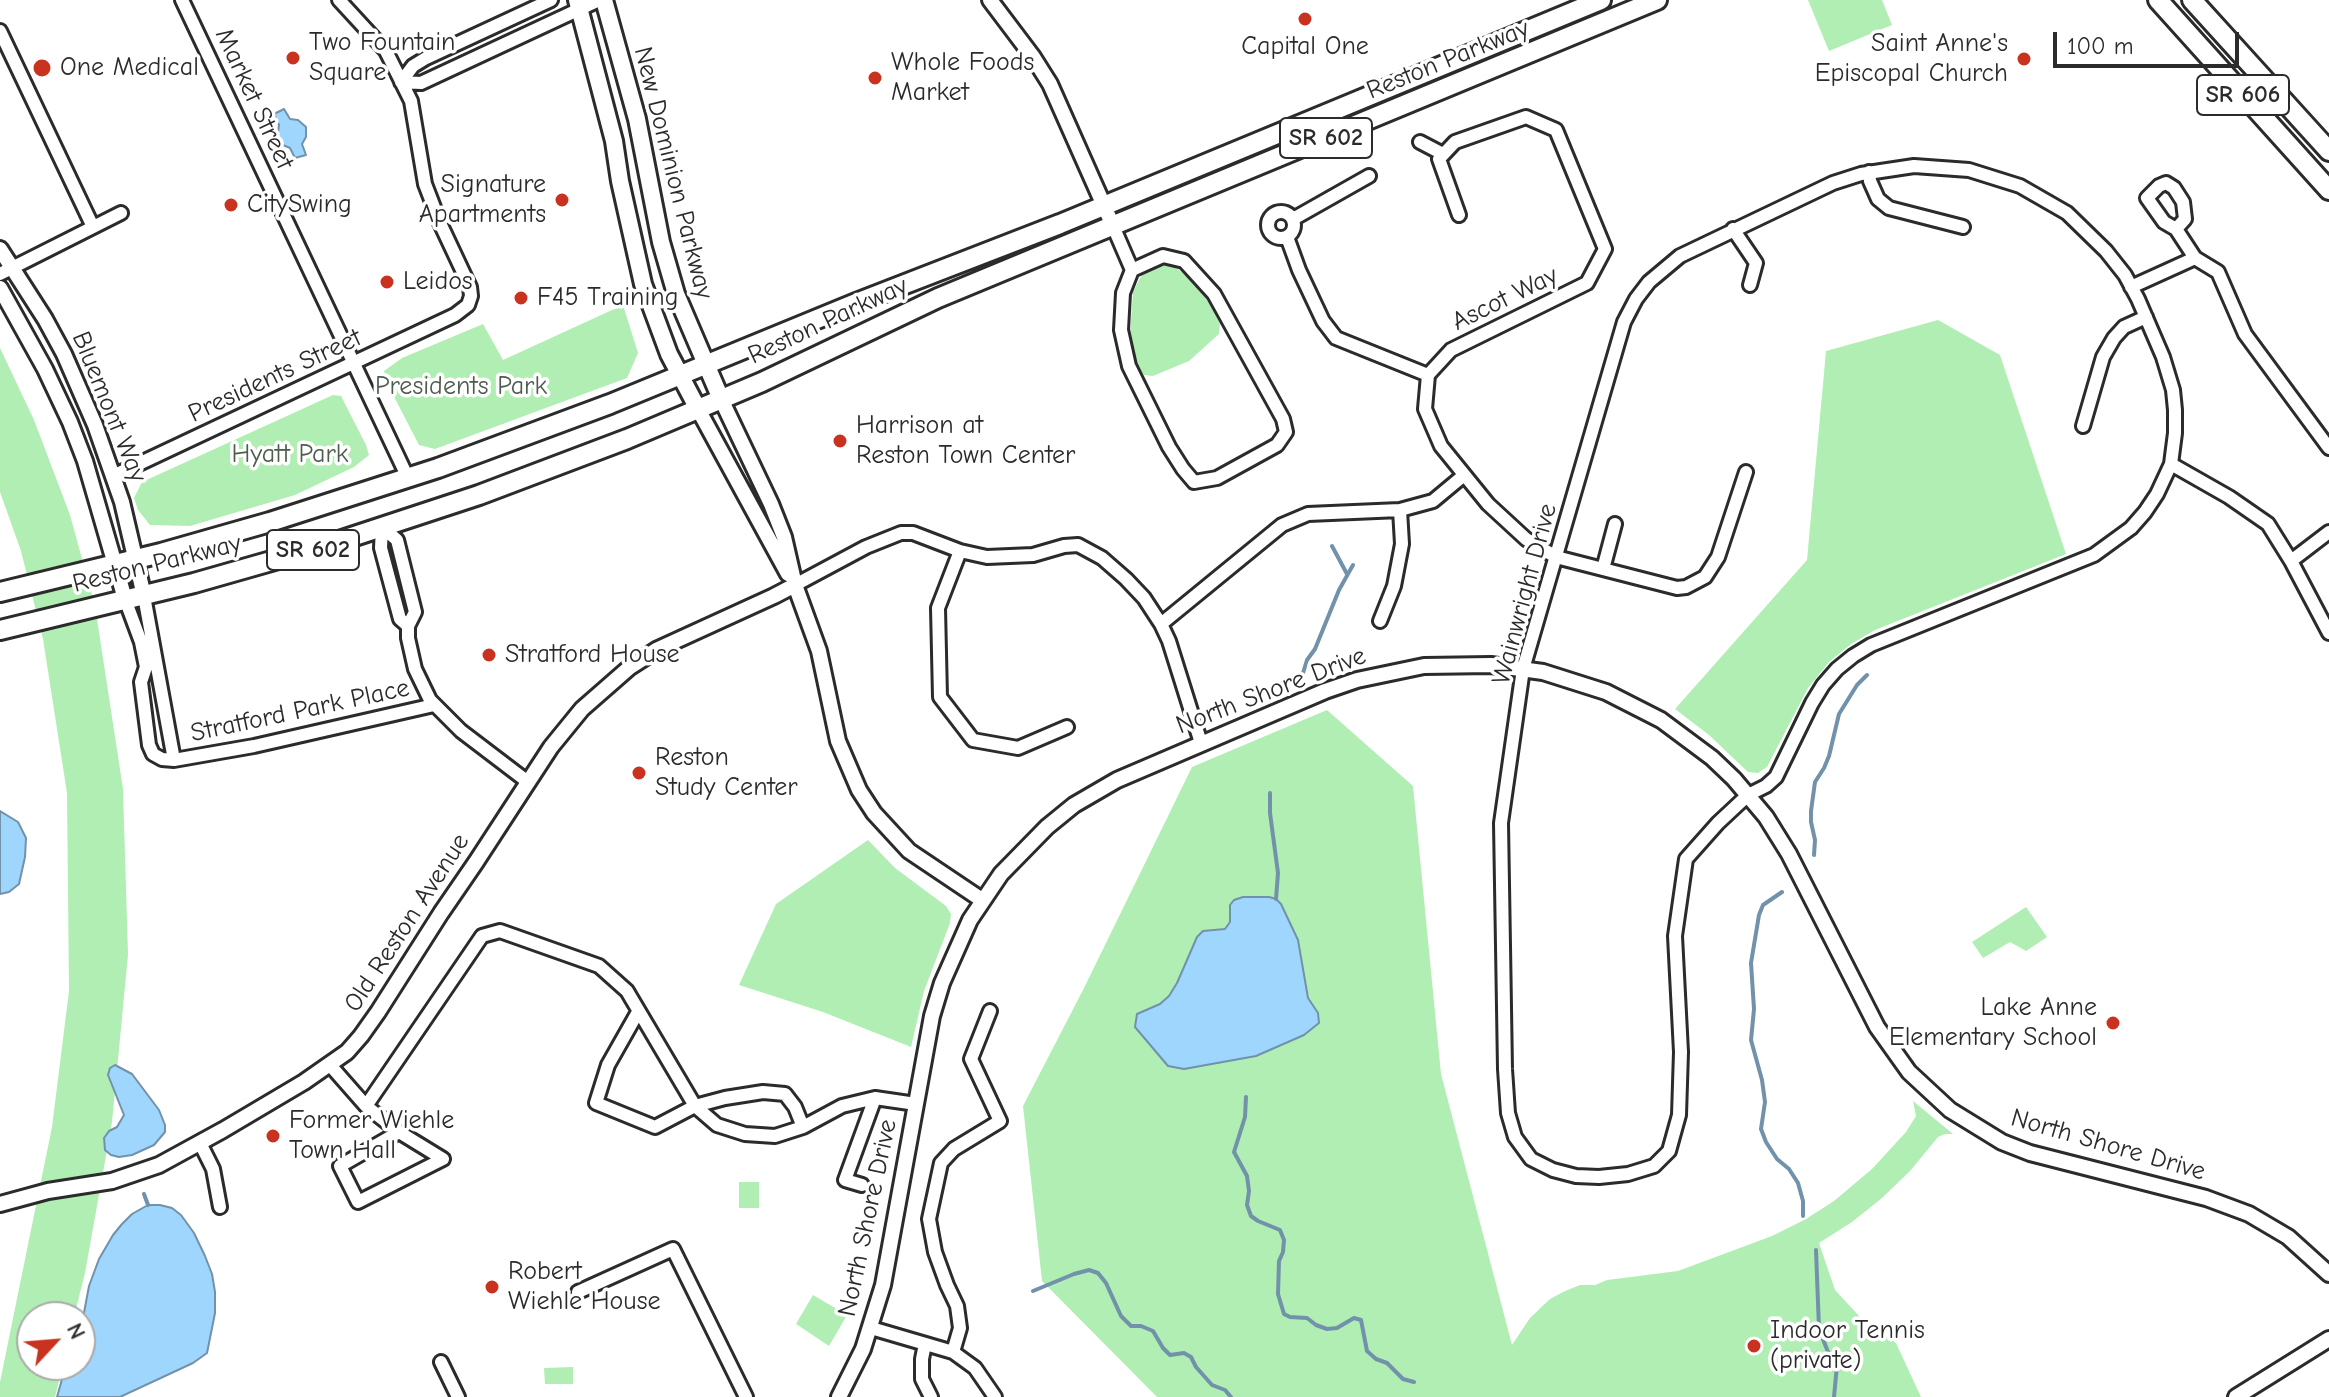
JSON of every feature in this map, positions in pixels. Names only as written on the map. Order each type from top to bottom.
[{"type":"main road","name":"New Dominion Parkway","points":[[602,0],[637,119],[661,242],[676,294],[721,399]]},
{"type":"main road","name":"Reston Parkway","points":[[7,590],[115,565],[270,522],[408,478],[610,404],[1105,205],[1601,0]]},
{"type":"main road","name":"Reston Parkway","points":[[9,630],[235,572],[382,527],[479,495],[627,439],[938,298],[1657,0]]},
{"type":"main road","name":"SR 606","points":[[2158,0],[2329,190]]},
{"type":"main road","name":"SR 606","points":[[2192,0],[2329,151]]},
{"type":"main road","name":"New Dominion Parkway","points":[[578,4],[614,141],[643,284],[664,341],[698,409]]},
{"type":"street","name":"Market Street","points":[[182,0],[408,478]]},
{"type":"street","points":[[339,0],[386,51],[401,82]]},
{"type":"street","points":[[401,82],[413,66],[426,58],[551,0]]},
{"type":"street","points":[[401,82],[421,83],[578,4],[602,0]]},
{"type":"street","points":[[990,0],[1050,84],[1132,270],[1123,293],[1121,330],[1129,366],[1183,469],[1194,482],[1217,478],[1277,445],[1286,432],[1283,419],[1214,294],[1184,261],[1163,256],[1132,270]]},
{"type":"street","points":[[0,31],[93,227]]},
{"type":"street","name":"Presidents Street","points":[[113,476],[455,315],[468,305],[471,291],[425,184],[414,108],[401,82]]},
{"type":"street","name":"Ascot Way","points":[[1428,375],[1451,350],[1587,283],[1605,249],[1556,130],[1526,117],[1455,142],[1443,154]]},
{"type":"street","points":[[1420,142],[1443,154],[1439,159],[1459,215]]},
{"type":"street","name":"Wainwright Drive","points":[[1944,166],[1994,176],[2020,186],[2067,213],[2088,231],[2131,287],[2163,357],[2173,390],[2175,433],[2171,464],[2145,512],[2114,543],[2094,555],[1871,645],[1837,669],[1812,703],[1776,777],[1748,795],[1686,859],[1675,936],[1681,1052],[1679,1115],[1669,1151],[1654,1166],[1628,1174],[1604,1177],[1553,1170],[1531,1159],[1515,1137],[1508,1113],[1501,823],[1523,669],[1624,322],[1636,299],[1663,268],[1680,256],[1820,189],[1869,172],[1944,166]]},
{"type":"street","points":[[1869,172],[1878,199],[1889,208],[1963,227]]},
{"type":"street","points":[[1293,219],[1369,176]]},
{"type":"street","points":[[6,270],[121,213]]},
{"type":"street","points":[[1275,213],[1288,213],[1293,219],[1292,232],[1287,237],[1280,239],[1269,231],[1269,217],[1275,213]]},
{"type":"street","points":[[1733,229],[1756,263],[1750,285]]},
{"type":"street","points":[[2176,229],[2195,258],[2219,273],[2245,334],[2329,448]]},
{"type":"street","points":[[1287,237],[1323,321],[1336,338],[1428,375],[1425,409],[1441,446],[1488,504],[1526,539],[1556,557],[1677,588],[1696,583],[1705,577],[1718,557],[1746,472]]},
{"type":"street","name":"Bluemont Way","points":[[0,249],[6,270],[45,319],[64,354],[95,425],[113,476],[144,596]]},
{"type":"street","points":[[2131,287],[2195,258]]},
{"type":"street","name":"Bluemont Way","points":[[0,288],[70,422],[85,461],[125,599]]},
{"type":"street","points":[[2083,426],[2103,357],[2124,327],[2146,317]]},
{"type":"street","points":[[721,399],[784,537],[795,585],[819,651],[838,741],[859,790],[891,833],[909,851],[982,900]]},
{"type":"street","points":[[698,409],[795,585]]},
{"type":"street","points":[[2171,464],[2229,497],[2268,524],[2329,633]]},
{"type":"street","points":[[1161,624],[1282,525],[1308,514],[1400,510],[1433,501],[1463,476]]},
{"type":"street","points":[[1380,621],[1397,572],[1402,544],[1400,510]]},
{"type":"street","points":[[1603,569],[1615,524]]},
{"type":"street","points":[[382,527],[381,548],[400,619],[408,626],[415,669],[434,705],[461,731],[528,782]]},
{"type":"street","points":[[2291,561],[2329,532]]},
{"type":"street","points":[[795,585],[866,547],[901,533],[913,533],[960,551],[987,557],[1014,557],[1078,545],[1102,558],[1126,579],[1144,598],[1161,624],[1201,743]]},
{"type":"street","points":[[960,551],[938,608],[940,697],[973,740],[1018,748],[1067,727]]},
{"type":"street","name":"Old Reston Avenue","points":[[0,1204],[48,1191],[112,1181],[159,1165],[347,1052],[370,1024],[551,747],[572,720],[630,667],[676,640],[795,585]]},
{"type":"street","name":"Stratford Park Place","points":[[144,596],[174,760]]},
{"type":"street","name":"Stratford Park Place","points":[[125,599],[141,642],[146,667],[141,682],[149,745],[153,754],[162,759],[174,760],[254,746],[434,705]]},
{"type":"street","name":"North Shore Drive","points":[[839,1397],[863,1349],[883,1285],[932,1016],[954,951],[982,900],[1023,849],[1074,805],[1117,780],[1325,691],[1357,680],[1424,666],[1458,664],[1523,669],[1576,681],[1648,713],[1689,739],[1723,769],[1766,817],[1789,854],[1885,1038],[1909,1072],[1950,1110],[2002,1142],[2030,1153],[2206,1198],[2249,1214],[2288,1237],[2329,1274]]},
{"type":"street","points":[[366,1106],[482,936],[500,931],[599,966],[627,991],[695,1106],[717,1125],[745,1134],[775,1136],[803,1127],[842,1106],[875,1098],[916,1104]]},
{"type":"street","points":[[953,1352],[960,1328],[957,1306],[935,1252],[929,1219],[941,1163],[954,1149],[1000,1121],[971,1059],[990,1011]]},
{"type":"street","points":[[638,1012],[608,1065],[596,1103],[655,1127],[695,1106],[725,1098],[763,1092],[785,1094],[795,1107],[803,1127]]},
{"type":"street","points":[[330,1065],[366,1106],[399,1132],[443,1159],[358,1202],[340,1166],[399,1132]]},
{"type":"street","points":[[862,1185],[845,1180],[875,1098]]},
{"type":"street","points":[[200,1143],[213,1169],[220,1207]]},
{"type":"street","points":[[578,1292],[673,1249],[745,1397]]},
{"type":"street","points":[[871,1328],[953,1352],[975,1368],[995,1397]]},
{"type":"street","points":[[2236,1397],[2329,1339]]},
{"type":"street","points":[[925,1344],[922,1379],[931,1397]]},
{"type":"street","points":[[441,1362],[458,1397]]},
{"type":"green space","points":[[1808,0],[1882,0],[1892,25],[1829,51]]},
{"type":"green space","points":[[1162,263],[1175,267],[1192,280],[1220,324],[1219,334],[1189,361],[1153,376],[1144,375],[1134,361],[1130,335],[1133,292],[1147,270]]},
{"type":"green space","name":"Presidents Park","points":[[623,305],[638,353],[627,378],[435,449],[419,445],[388,385],[384,371],[402,358],[483,324],[503,360]]},
{"type":"green space","points":[[1938,320],[2000,355],[2066,554],[1875,630],[1851,644],[1829,662],[1808,688],[1767,767],[1758,773],[1748,772],[1709,735],[1675,709],[1807,560],[1826,351]]},
{"type":"green space","points":[[0,348],[34,420],[70,515],[95,606],[123,789],[128,955],[112,1122],[78,1301],[17,1301],[52,1127],[69,991],[67,793],[43,639],[21,551],[0,492]]},
{"type":"green space","name":"Hyatt Park","points":[[333,395],[341,396],[369,455],[354,467],[295,495],[190,526],[150,525],[138,510],[134,498],[142,482]]},
{"type":"green space","points":[[1327,710],[1413,786],[1441,1074],[1512,1345],[1530,1318],[1550,1299],[1565,1291],[1607,1280],[1678,1271],[1772,1236],[1806,1219],[1834,1201],[1872,1169],[1906,1132],[1916,1116],[1913,1101],[1953,1134],[1938,1137],[1882,1198],[1819,1243],[1835,1290],[1860,1317],[1896,1343],[1921,1397],[1157,1397],[1042,1281],[1023,1106],[1192,767]]},
{"type":"green space","points":[[868,840],[895,868],[946,906],[951,914],[924,991],[911,1047],[823,1012],[739,985],[776,904]]},
{"type":"green space","points":[[2026,907],[2047,937],[2026,951],[2010,942],[1983,958],[1972,942]]},
{"type":"green space","points":[[739,1182],[759,1182],[759,1208],[739,1208]]},
{"type":"green space","points":[[813,1295],[847,1315],[829,1346],[796,1324]]},
{"type":"green space","points":[[16,1304],[16,1381],[59,1381],[55,1397],[0,1397],[0,1382]]},
{"type":"green space","points":[[573,1367],[573,1384],[545,1384],[544,1368]]},
{"type":"water","points":[[284,109],[290,119],[298,120],[306,127],[302,144],[306,155],[295,158],[290,148],[274,142],[279,125],[274,114]]},
{"type":"water","points":[[0,811],[18,822],[26,838],[19,884],[9,892],[0,894]]},
{"type":"water","points":[[1243,897],[1269,897],[1281,904],[1298,940],[1308,998],[1318,1013],[1319,1023],[1304,1035],[1256,1056],[1184,1069],[1168,1066],[1135,1027],[1137,1014],[1160,1004],[1169,996],[1197,937],[1203,931],[1225,929],[1230,922],[1230,905]]},
{"type":"water","points":[[115,1065],[132,1074],[159,1110],[165,1125],[165,1132],[154,1145],[119,1157],[105,1150],[104,1138],[117,1127],[124,1115],[108,1075]]},
{"type":"water","points":[[148,1205],[172,1208],[194,1233],[212,1274],[215,1292],[215,1313],[207,1353],[193,1363],[120,1397],[57,1397],[62,1381],[96,1381],[96,1301],[86,1301],[89,1286],[99,1259],[113,1235],[132,1214]]},
{"type":"waterway","points":[[1332,546],[1347,574]]},
{"type":"waterway","points":[[1303,673],[1353,565]]},
{"type":"waterway","points":[[1814,855],[1811,811],[1815,782],[1829,756],[1839,714],[1867,675]]},
{"type":"waterway","points":[[1270,793],[1278,873],[1276,899]]},
{"type":"waterway","points":[[1782,892],[1763,905],[1759,915],[1751,963],[1754,1009],[1751,1040],[1765,1102],[1761,1129],[1777,1159],[1789,1169],[1798,1183],[1803,1216]]},
{"type":"waterway","points":[[1246,1097],[1245,1117],[1234,1152],[1247,1176],[1247,1205],[1251,1216],[1280,1230],[1284,1240],[1279,1261],[1278,1294],[1284,1314],[1307,1318],[1327,1329],[1337,1328],[1354,1318],[1361,1320],[1367,1351],[1387,1363],[1403,1379],[1414,1382]]},
{"type":"waterway","points":[[144,1194],[148,1205]]},
{"type":"waterway","points":[[1816,1250],[1819,1329],[1837,1365],[1834,1397]]},
{"type":"waterway","points":[[1033,1291],[1074,1274],[1089,1270],[1098,1273],[1121,1316],[1131,1326],[1153,1331],[1170,1355],[1184,1353],[1191,1357],[1212,1385],[1225,1390],[1231,1397]]},
{"type":"place","name":"Capital One","points":[[1305,19]]},
{"type":"place","name":"Two Fountain Square","points":[[293,58]]},
{"type":"place","name":"Saint Anne's Episcopal Church","points":[[2024,59]]},
{"type":"place","name":"One Medical","points":[[42,68]]},
{"type":"place","name":"Whole Foods Market","points":[[875,78]]},
{"type":"place","name":"Signature Apartments","points":[[562,200]]},
{"type":"place","name":"CitySwing","points":[[231,205]]},
{"type":"place","name":"Leidos","points":[[387,282]]},
{"type":"place","name":"F45 Training","points":[[521,298]]},
{"type":"place","name":"Harrison at Reston Town Center","points":[[840,441]]},
{"type":"place","name":"Stratford House","points":[[489,655]]},
{"type":"place","name":"Reston Study Center","points":[[639,773]]},
{"type":"place","name":"Lake Anne Elementary School","points":[[2113,1023]]},
{"type":"place","name":"Former Wiehle Town Hall","points":[[273,1136]]},
{"type":"place","name":"Robert Wiehle House","points":[[492,1287]]},
{"type":"place","name":"Indoor Tennis (private)","points":[[1754,1346]]}]
